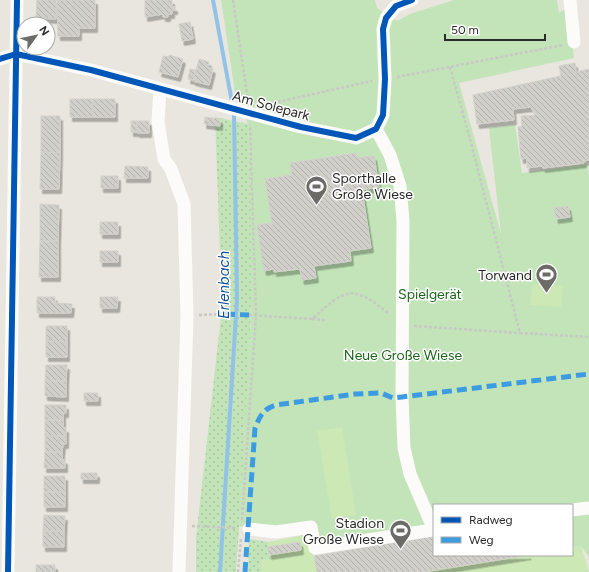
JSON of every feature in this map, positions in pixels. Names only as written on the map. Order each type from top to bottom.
[{"type":"street","points":[[17,0],[17,16]]},
{"type":"street","points":[[412,0],[396,6],[386,18],[383,29],[385,79],[383,115],[376,129],[390,155],[400,186],[403,221],[402,397],[404,448],[410,474],[433,528]]},
{"type":"street","points":[[570,0],[574,42]]},
{"type":"street","points":[[0,58],[16,54],[11,344],[5,492],[8,572]]},
{"type":"street","name":"Am Solepark","points":[[25,56],[91,70],[160,90],[350,138],[362,136],[376,129]]},
{"type":"street","points":[[160,90],[158,122],[164,159],[171,169],[184,204],[187,316],[179,572]]},
{"type":"street","points":[[573,510],[589,508]]},
{"type":"street","points":[[244,529],[276,532],[311,528],[315,548],[433,530]]},
{"type":"path","points":[[233,0],[250,113],[256,316],[244,529],[238,572]]},
{"type":"path","points":[[264,104],[574,42]]},
{"type":"path","points":[[450,67],[520,333]]},
{"type":"path","points":[[312,319],[336,298],[355,293],[374,301],[402,324],[589,337]]},
{"type":"path","points":[[187,316],[225,314]]},
{"type":"path","points":[[248,315],[325,320]]},
{"type":"path","points":[[202,526],[231,528]]},
{"type":"green space","name":"Neue Große Wiese","points":[[221,0],[375,0],[377,8],[397,21],[410,14],[454,0],[557,0],[559,13],[568,7],[574,58],[459,83],[501,234],[489,128],[515,125],[522,173],[587,164],[589,176],[589,557],[581,546],[573,547],[573,504],[433,504],[433,528],[317,546],[312,526],[275,531],[239,526],[251,318],[250,153],[248,124],[235,92]]},
{"type":"green space","points":[[215,117],[248,124],[251,180],[252,236],[250,348],[236,572],[196,572],[196,538],[222,308]]},
{"type":"green space","name":"Torwand","points":[[532,284],[563,286],[561,307],[530,305]]},
{"type":"green space","points":[[342,427],[356,515],[332,519],[317,431]]},
{"type":"green space","name":"Stadion Große Wiese","points":[[309,534],[314,560],[433,540],[433,556],[573,556],[573,547],[581,546],[589,572],[262,572],[261,560],[270,559],[268,542]]},
{"type":"green space","points":[[249,539],[268,542],[270,559],[261,561],[262,572],[248,572]]},
{"type":"building","points":[[37,0],[56,0],[56,16],[36,16]]},
{"type":"building","points":[[57,0],[95,0],[95,28],[79,28],[79,36],[58,36]]},
{"type":"building","points":[[145,0],[172,0],[172,7],[175,7],[175,10],[172,10],[172,14],[168,14],[168,17],[163,17],[163,14],[145,17]]},
{"type":"building","points":[[190,22],[193,39],[182,41],[179,24]]},
{"type":"building","points":[[169,55],[183,59],[178,77],[159,72],[163,56],[169,57]]},
{"type":"building","points":[[199,59],[209,62],[208,67],[213,69],[209,85],[193,81]]},
{"type":"building","points":[[575,63],[576,72],[589,69],[589,160],[584,161],[584,163],[543,168],[542,166],[527,168],[527,158],[521,159],[518,127],[522,126],[521,116],[535,115],[531,107],[513,109],[514,120],[477,124],[473,95],[561,76],[559,66]]},
{"type":"building","points":[[190,69],[196,70],[193,80],[188,79]]},
{"type":"building","points":[[70,99],[92,99],[93,117],[70,117]]},
{"type":"building","points":[[92,99],[115,99],[115,117],[93,117]]},
{"type":"building","points":[[41,116],[60,116],[60,153],[41,152]]},
{"type":"building","points":[[205,117],[220,119],[220,126],[204,124]]},
{"type":"building","points":[[131,121],[137,121],[137,132],[131,132]]},
{"type":"building","points":[[137,121],[149,121],[149,133],[137,133]]},
{"type":"building","points":[[41,152],[60,153],[59,189],[40,189]]},
{"type":"building","name":"Sporthalle Große Wiese","points":[[357,153],[357,158],[374,156],[379,187],[362,190],[371,248],[350,251],[351,261],[314,266],[316,278],[302,280],[300,269],[274,272],[274,269],[264,271],[257,225],[269,223],[269,225],[272,225],[265,179],[292,175],[290,163]]},
{"type":"building","points":[[125,166],[148,167],[148,178],[124,178]]},
{"type":"building","points":[[101,176],[118,176],[118,188],[101,188]]},
{"type":"building","points":[[40,204],[59,205],[58,241],[40,241]]},
{"type":"building","points":[[568,206],[570,217],[556,219],[554,208]]},
{"type":"building","points":[[100,222],[118,222],[118,234],[100,234]]},
{"type":"building","points":[[40,241],[58,241],[58,277],[39,277]]},
{"type":"building","points":[[100,251],[118,251],[118,262],[100,262]]},
{"type":"building","points":[[37,297],[55,297],[55,303],[72,304],[71,313],[37,313]]},
{"type":"building","points":[[100,297],[118,297],[117,308],[100,308]]},
{"type":"building","points":[[46,326],[67,326],[67,342],[46,341]]},
{"type":"building","points":[[46,341],[67,342],[67,357],[46,357]]},
{"type":"building","points":[[46,365],[67,365],[66,381],[45,381]]},
{"type":"building","points":[[45,381],[66,381],[66,397],[45,396]]},
{"type":"building","points":[[84,393],[98,393],[98,401],[84,401]]},
{"type":"building","points":[[45,405],[66,405],[66,413],[63,413],[63,420],[45,420]]},
{"type":"building","points":[[45,420],[63,420],[63,428],[66,428],[66,436],[45,436]]},
{"type":"building","points":[[45,436],[66,436],[66,444],[63,444],[62,452],[45,452]]},
{"type":"building","points":[[45,452],[62,452],[62,459],[65,460],[65,468],[44,468]]},
{"type":"building","points":[[81,473],[97,473],[97,479],[81,479]]},
{"type":"building","points":[[44,476],[65,476],[65,492],[44,492]]},
{"type":"building","points":[[44,492],[65,492],[65,507],[44,507]]},
{"type":"building","points":[[44,515],[65,516],[64,531],[43,531]]},
{"type":"building","points":[[43,531],[64,531],[64,547],[43,547]]},
{"type":"building","points":[[433,536],[433,556],[523,556],[424,572],[317,572],[314,556]]},
{"type":"building","points":[[300,542],[301,550],[269,555],[268,547]]},
{"type":"building","points":[[36,565],[55,565],[55,572],[36,572]]},
{"type":"waterway","name":"Erlenbach","points":[[213,0],[234,113],[237,299],[220,572]]},
{"type":"marked path","points":[[225,314],[249,315]]},
{"type":"marked path","points":[[245,572],[255,428],[260,417],[268,409],[276,405],[355,394],[381,393],[393,398],[589,374]]},
{"type":"cycle path","points":[[8,572],[17,0]]},
{"type":"cycle path","points":[[0,59],[16,54],[91,70],[301,127],[356,138],[376,129],[383,115],[385,79],[383,29],[386,18],[396,6],[412,0]]},
{"type":"place","name":"Sporthalle Große Wiese","points":[[317,206]]},
{"type":"place","name":"Torwand","points":[[547,294]]},
{"type":"place","name":"Stadion Große Wiese","points":[[400,550]]},
{"type":"park label","name":"Spielgerät","points":[[430,294]]}]
